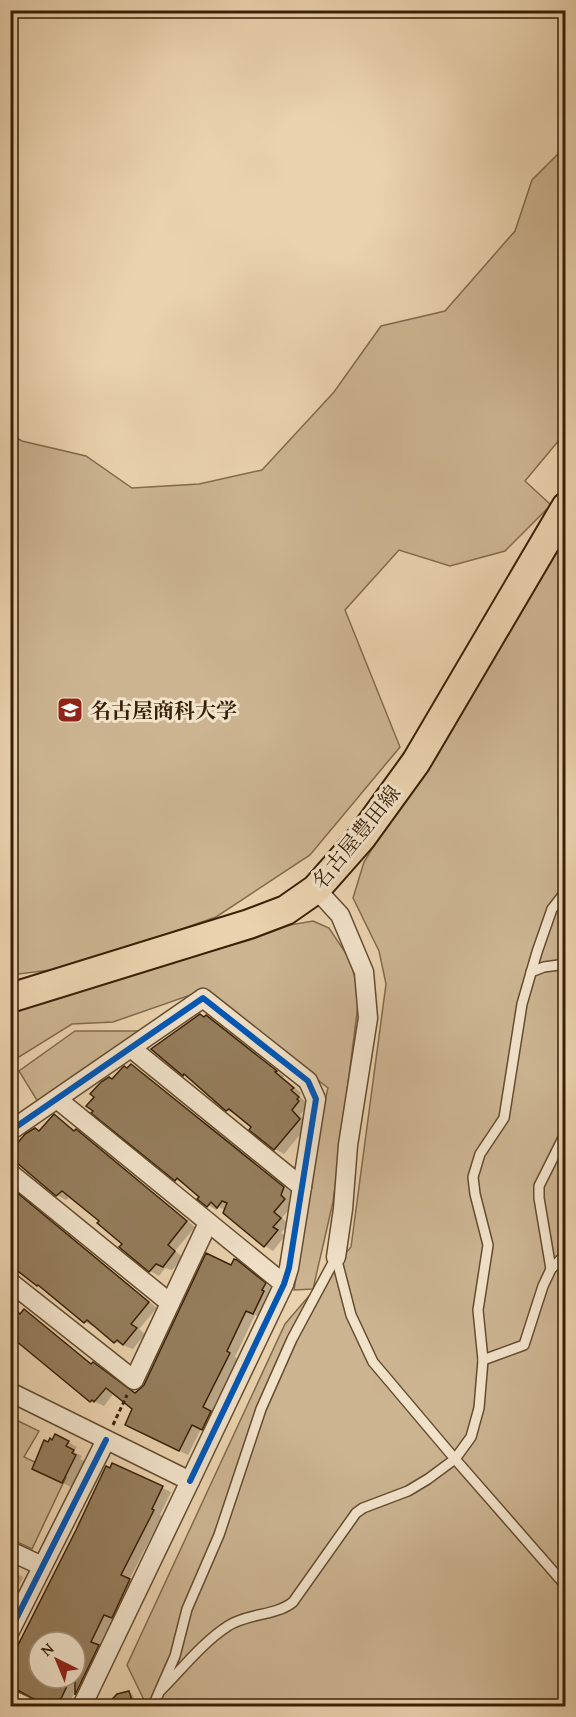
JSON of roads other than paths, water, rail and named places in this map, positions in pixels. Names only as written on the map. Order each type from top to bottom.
[{"type":"main road","name":"名古屋豊田線","points":[[10,998],[249,924],[286,910],[316,889],[361,838],[416,762],[566,507]]},
{"type":"street","points":[[316,889],[340,915],[364,972],[368,1018],[348,1145],[343,1209],[336,1257]]},
{"type":"street","points":[[10,1131],[202,998],[308,1081],[316,1099],[285,1284],[82,1707]]},
{"type":"street","points":[[131,1048],[302,1187]]},
{"type":"street","points":[[57,1099],[285,1284]]},
{"type":"street","points":[[10,1173],[170,1303]]},
{"type":"street","points":[[10,1282],[134,1380],[208,1223]]},
{"type":"street","points":[[10,1392],[109,1434],[190,1481]]},
{"type":"street","points":[[10,1631],[109,1434]]},
{"type":"street","points":[[10,1551],[42,1566]]},
{"type":"street","points":[[10,1700],[25,1707]]},
{"type":"lane","points":[[161,1690],[228,1625],[249,1616],[286,1608],[293,1602],[356,1513],[363,1508],[408,1491],[428,1479],[455,1459],[471,1437],[479,1408],[483,1360],[478,1310],[488,1245],[473,1177],[480,1154],[504,1118],[522,1004],[552,909],[566,891]]},
{"type":"lane","points":[[531,972],[566,964]]},
{"type":"lane","points":[[552,1269],[539,1198],[539,1186],[566,1132]]},
{"type":"lane","points":[[483,1360],[524,1345],[543,1286],[552,1269],[566,1254]]},
{"type":"lane","points":[[336,1257],[351,1315],[373,1362],[566,1586]]},
{"type":"lane","points":[[153,1707],[175,1656],[187,1609],[219,1535],[261,1409],[292,1339],[336,1257]]},
{"type":"place","name":"名古屋商科大学","points":[[70,710]]}]
